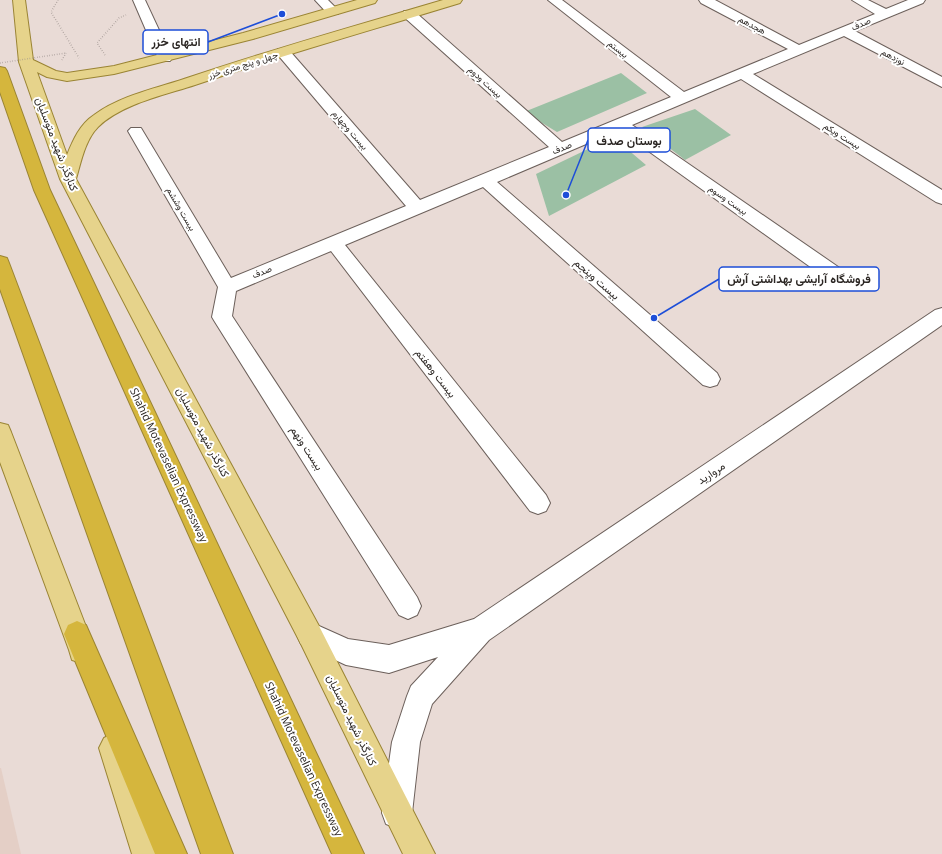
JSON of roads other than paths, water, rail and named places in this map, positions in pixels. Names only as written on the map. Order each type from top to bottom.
[{"type":"highway","name":"Shahid Motevaselian Expressway","points":[[0,71],[42,190],[348,854]]},
{"type":"highway","points":[[0,263],[217,854]]},
{"type":"highway","points":[[77,634],[171,854]]},
{"type":"main road","name":"کنارگذر شهید متوسلیان","points":[[19,0],[26,62],[68,179],[310,635],[419,854]]},
{"type":"main road","points":[[26,62],[52,74],[67,77],[114,70],[248,36],[371,0]]},
{"type":"main road","name":"چهل و پنج متری خزر","points":[[68,179],[83,134],[99,118],[144,98],[219,72],[456,0]]},
{"type":"main road","points":[[219,72],[191,73],[186,68],[186,62],[192,56],[248,36]]},
{"type":"main road","points":[[0,432],[77,634],[148,854]]},
{"type":"street","points":[[321,0],[333,11]]},
{"type":"street","name":"بیستم","points":[[554,0],[682,98]]},
{"type":"street","name":"هجدهم","points":[[705,0],[799,50]]},
{"type":"street","points":[[858,0],[885,14]]},
{"type":"street","name":"صدف","points":[[227,287],[919,0]]},
{"type":"street","points":[[141,3],[165,58]]},
{"type":"street","name":"بیست ودوم","points":[[409,14],[560,149]]},
{"type":"street","name":"نوزدهم","points":[[844,31],[942,83]]},
{"type":"street","name":"بیست وچهارم","points":[[284,52],[417,208]]},
{"type":"street","name":"بیست ویکم","points":[[742,74],[942,198]]},
{"type":"street","name":"بیست وسوم","points":[[620,124],[837,276]]},
{"type":"street","name":"بیست وششم","points":[[136,131],[227,287]]},
{"type":"street","name":"بیست وپنجم","points":[[484,180],[710,379]]},
{"type":"street","name":"بیست وهفتم","points":[[334,243],[538,503]]},
{"type":"street","name":"بیست ونهم","points":[[227,287],[222,316],[408,606]]},
{"type":"street","name":"مروارید","points":[[480,631],[942,315]]},
{"type":"street","points":[[310,635],[346,652],[389,659],[480,631]]},
{"type":"street","points":[[398,813],[406,742],[421,696],[480,631]]},
{"type":"place","name":"انتهای خزر","points":[[282,14]]},
{"type":"place","name":"بوستان صدف","points":[[566,195]]},
{"type":"place","name":"فروشگاه آرایشی بهداشتی آرش","points":[[654,318]]}]
